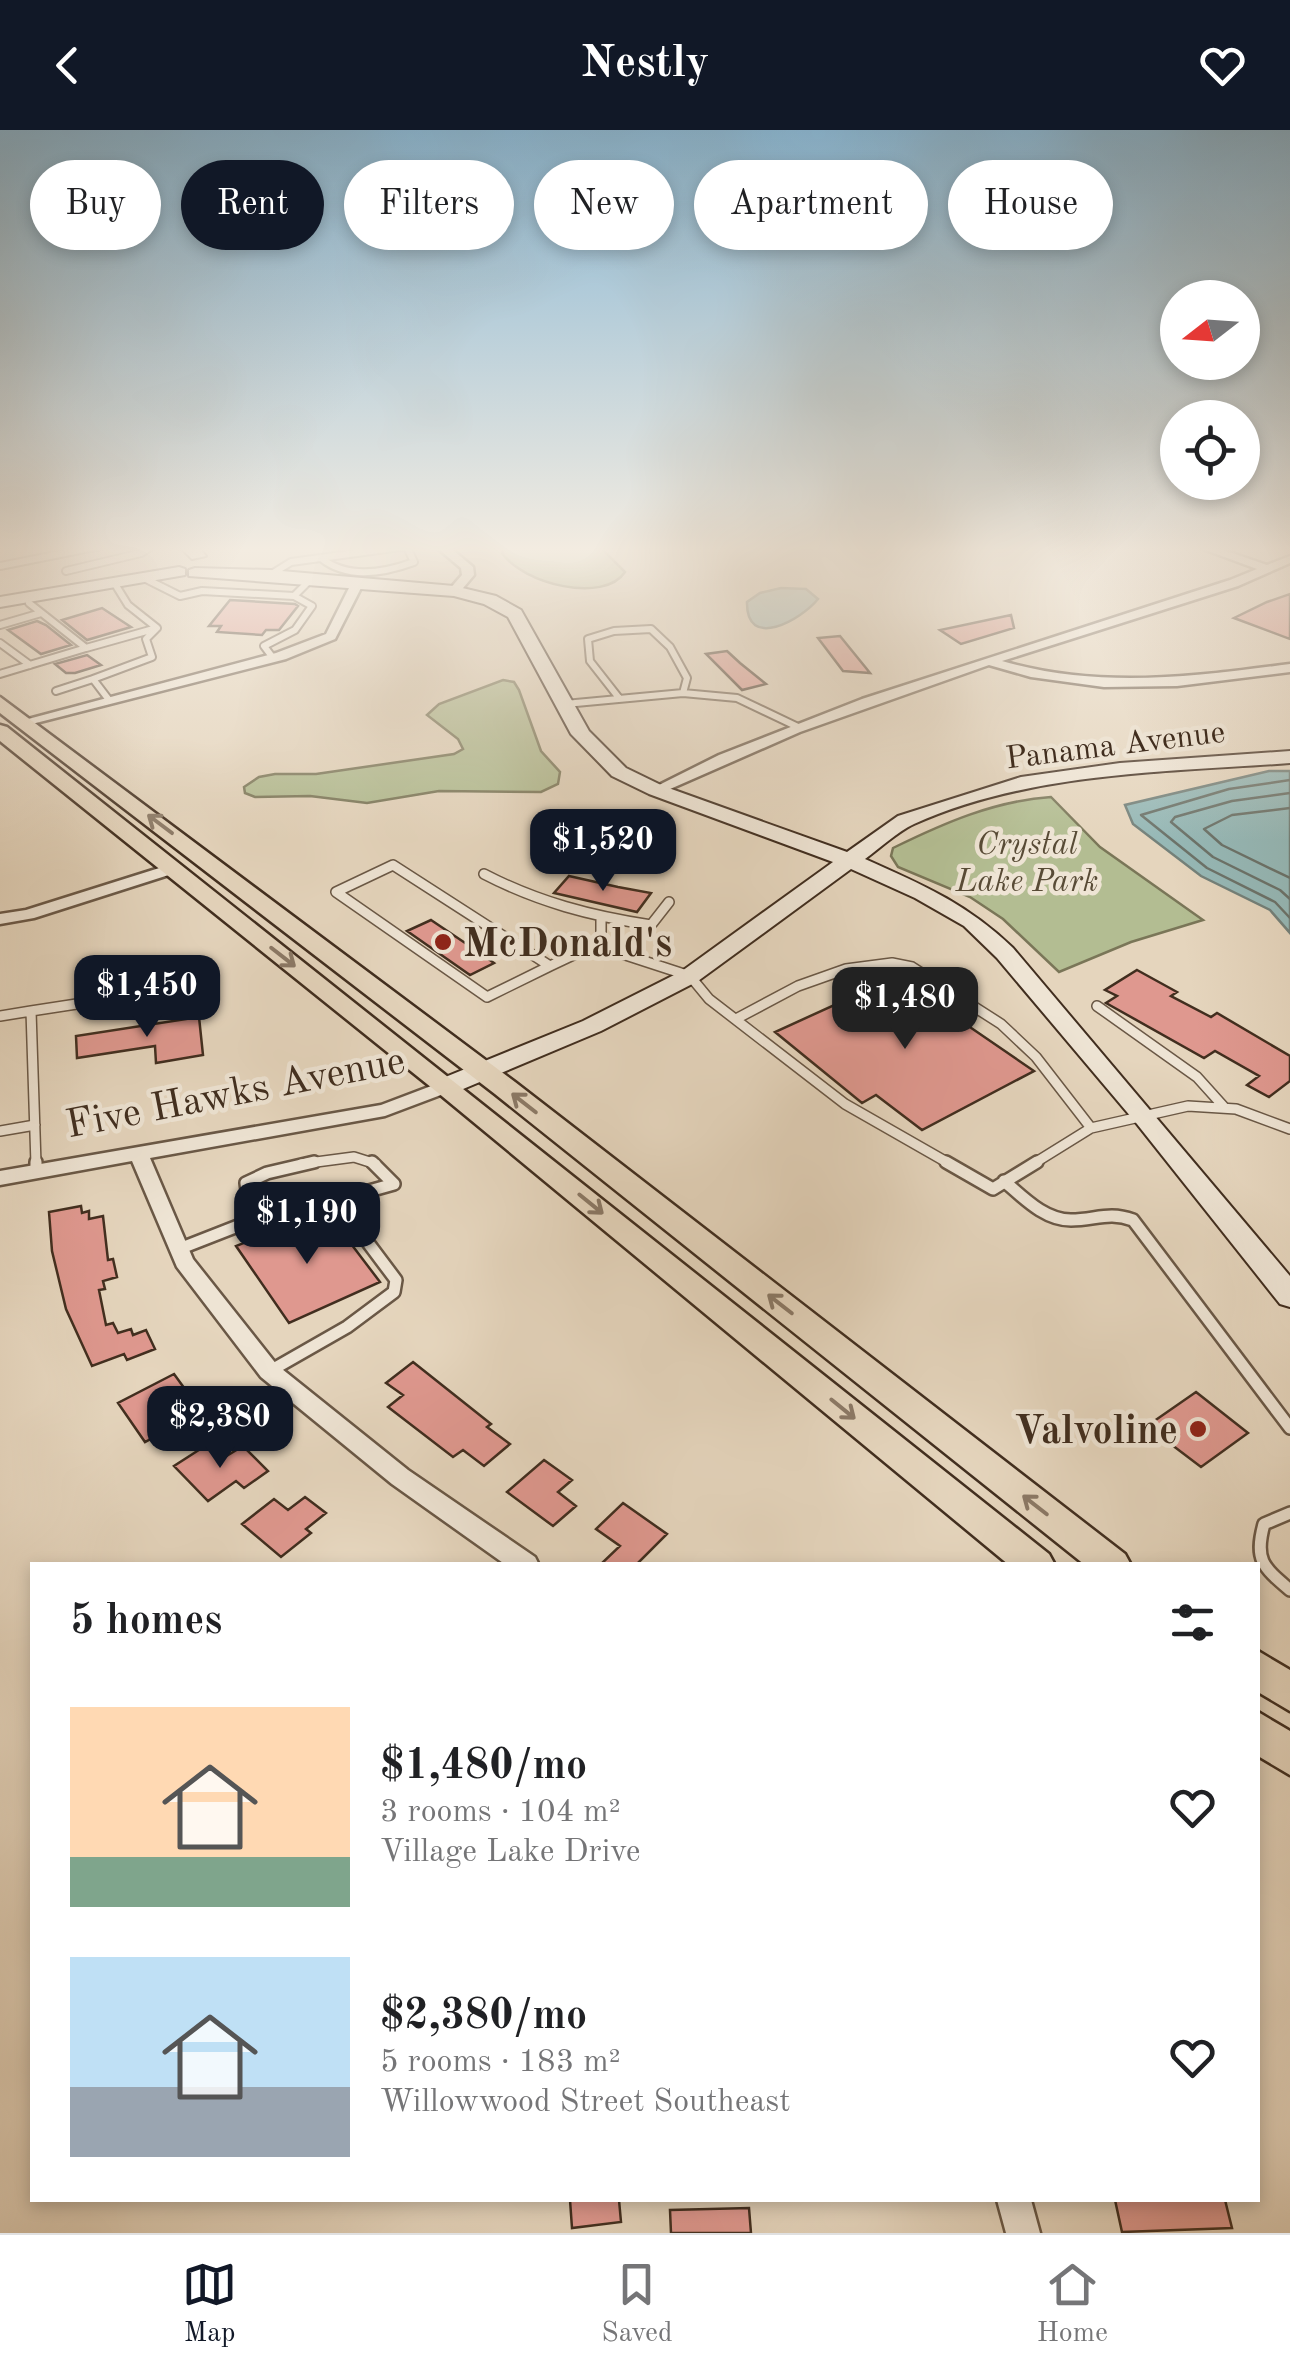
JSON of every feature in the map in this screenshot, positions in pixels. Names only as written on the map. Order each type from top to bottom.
[{"type":"main road","points":[[0,703],[484,1072],[1108,1562]]},
{"type":"main road","points":[[0,730],[447,1086],[1032,1562]]},
{"type":"main road","points":[[1260,1671],[1290,1693]]},
{"type":"main road","points":[[1260,1734],[1290,1756]]},
{"type":"street","points":[[24,722],[272,658],[309,644]]},
{"type":"street","points":[[532,644],[581,734],[619,772],[656,790],[846,859],[924,892],[972,921],[1005,953],[1146,1118],[1290,1296]]},
{"type":"street","points":[[656,790],[717,760],[800,728],[1046,644]]},
{"type":"street","points":[[993,662],[1032,674],[1116,686],[1150,686],[1290,668]]},
{"type":"street","name":"Panama Avenue","points":[[484,1072],[592,1026],[690,976],[795,902],[846,859],[905,820],[1022,784],[1120,770],[1290,758]]},
{"type":"street","points":[[0,920],[28,915],[172,869]]},
{"type":"street","name":"Five Hawks Avenue","points":[[0,1178],[385,1110],[484,1072]]},
{"type":"street","points":[[138,1154],[178,1250],[269,1371],[400,1477],[522,1562]]},
{"type":"street","points":[[1015,2202],[1023,2233]]},
{"type":"lane","points":[[2,644],[30,665]]},
{"type":"lane","points":[[82,644],[86,648]]},
{"type":"lane","points":[[0,674],[100,644]]},
{"type":"lane","points":[[56,691],[152,657],[148,644]]},
{"type":"lane","points":[[268,644],[264,646],[272,658]]},
{"type":"lane","points":[[588,644],[590,662],[618,698]]},
{"type":"lane","points":[[667,644],[688,678],[683,694]]},
{"type":"lane","points":[[94,679],[110,700]]},
{"type":"lane","points":[[565,704],[683,694],[736,698],[800,728]]},
{"type":"lane","points":[[550,966],[393,865],[336,892],[486,997],[586,949],[601,948],[690,976],[709,999],[805,1075],[888,1132],[993,1189],[1092,1128],[1188,1106],[1224,1107],[1258,1115],[1290,1129]]},
{"type":"lane","points":[[484,874],[558,910],[601,918],[651,925],[670,902]]},
{"type":"lane","points":[[601,918],[601,948]]},
{"type":"lane","points":[[736,1019],[797,987],[878,960],[896,962],[1001,1024],[1036,1057],[1092,1128]]},
{"type":"lane","points":[[0,1016],[162,991]]},
{"type":"lane","points":[[1097,1006],[1128,1034],[1199,1076],[1224,1107]]},
{"type":"lane","points":[[31,1011],[36,1171]]},
{"type":"lane","points":[[0,1131],[35,1125]]},
{"type":"lane","points":[[178,1250],[251,1221],[394,1184],[368,1159],[355,1156],[252,1176],[246,1182],[251,1221]]},
{"type":"lane","points":[[1004,1182],[1060,1220],[1100,1212],[1133,1220],[1290,1428]]},
{"type":"lane","points":[[269,1371],[370,1311],[394,1292],[396,1280],[351,1220],[344,1198]]},
{"type":"lane","points":[[1290,1513],[1264,1524],[1257,1548],[1266,1570],[1290,1590]]},
{"type":"green space","points":[[503,680],[514,682],[519,690],[541,751],[560,772],[558,784],[541,792],[439,791],[367,803],[310,796],[255,797],[245,793],[244,787],[259,777],[275,774],[316,774],[454,754],[463,749],[458,739],[427,715],[439,704]]},
{"type":"green space","name":"Crystal Lake Park","points":[[1051,797],[1100,847],[1203,920],[1131,942],[1059,972],[1003,919],[970,897],[898,867],[891,856],[893,848],[970,815],[1009,803]]},
{"type":"water","points":[[1269,771],[1290,771],[1290,933],[1270,910],[1201,876],[1133,824],[1125,805]]},
{"type":"building","points":[[27,644],[71,645],[41,654]]},
{"type":"building","points":[[823,644],[847,644],[870,673],[843,671]]},
{"type":"building","points":[[727,651],[766,684],[742,690],[706,654]]},
{"type":"building","points":[[87,655],[101,665],[66,673],[55,664]]},
{"type":"building","points":[[569,876],[651,893],[637,912],[554,893]]},
{"type":"building","name":"McDonald's","points":[[431,920],[494,963],[470,975],[407,931]]},
{"type":"building","points":[[1137,970],[1177,992],[1171,996],[1211,1017],[1217,1013],[1290,1056],[1290,1081],[1269,1097],[1247,1085],[1259,1076],[1215,1051],[1204,1058],[1106,1003],[1117,996],[1105,990]]},
{"type":"building","points":[[896,977],[937,1005],[948,999],[973,1015],[961,1021],[1034,1071],[922,1130],[876,1095],[862,1103],[775,1032]]},
{"type":"building","points":[[199,1017],[203,1055],[156,1063],[155,1046],[77,1058],[76,1036]]},
{"type":"building","points":[[81,1206],[82,1213],[89,1211],[89,1219],[103,1216],[108,1260],[113,1259],[117,1277],[103,1281],[105,1289],[99,1290],[106,1325],[113,1323],[118,1333],[131,1329],[133,1335],[146,1330],[155,1349],[127,1360],[124,1354],[92,1366],[66,1309],[52,1251],[49,1212]]},
{"type":"building","points":[[317,1217],[318,1227],[336,1224],[380,1282],[289,1323],[236,1246]]},
{"type":"building","points":[[413,1362],[491,1424],[487,1427],[510,1444],[484,1466],[463,1450],[453,1457],[388,1407],[403,1395],[386,1383]]},
{"type":"building","points":[[174,1374],[190,1396],[175,1403],[187,1419],[145,1442],[118,1403]]},
{"type":"building","name":"Valvoline","points":[[1196,1392],[1248,1433],[1201,1467],[1147,1426]]},
{"type":"building","points":[[205,1446],[220,1460],[243,1446],[268,1471],[244,1488],[236,1481],[208,1501],[174,1466]]},
{"type":"building","points":[[544,1460],[572,1480],[558,1492],[576,1506],[553,1526],[507,1492]]},
{"type":"building","points":[[305,1497],[326,1513],[306,1529],[311,1533],[281,1557],[242,1524],[274,1499],[288,1510]]},
{"type":"building","points":[[623,1503],[667,1534],[639,1562],[603,1562],[620,1546],[596,1529]]},
{"type":"building","points":[[570,2202],[619,2202],[621,2222],[572,2228]]},
{"type":"building","points":[[1115,2202],[1226,2202],[1232,2228],[1122,2232]]},
{"type":"building","points":[[749,2208],[751,2233],[671,2233],[670,2210]]},
{"type":"place","name":"McDonald's","points":[[443,942]]},
{"type":"place","name":"Valvoline","points":[[1198,1429]]}]
